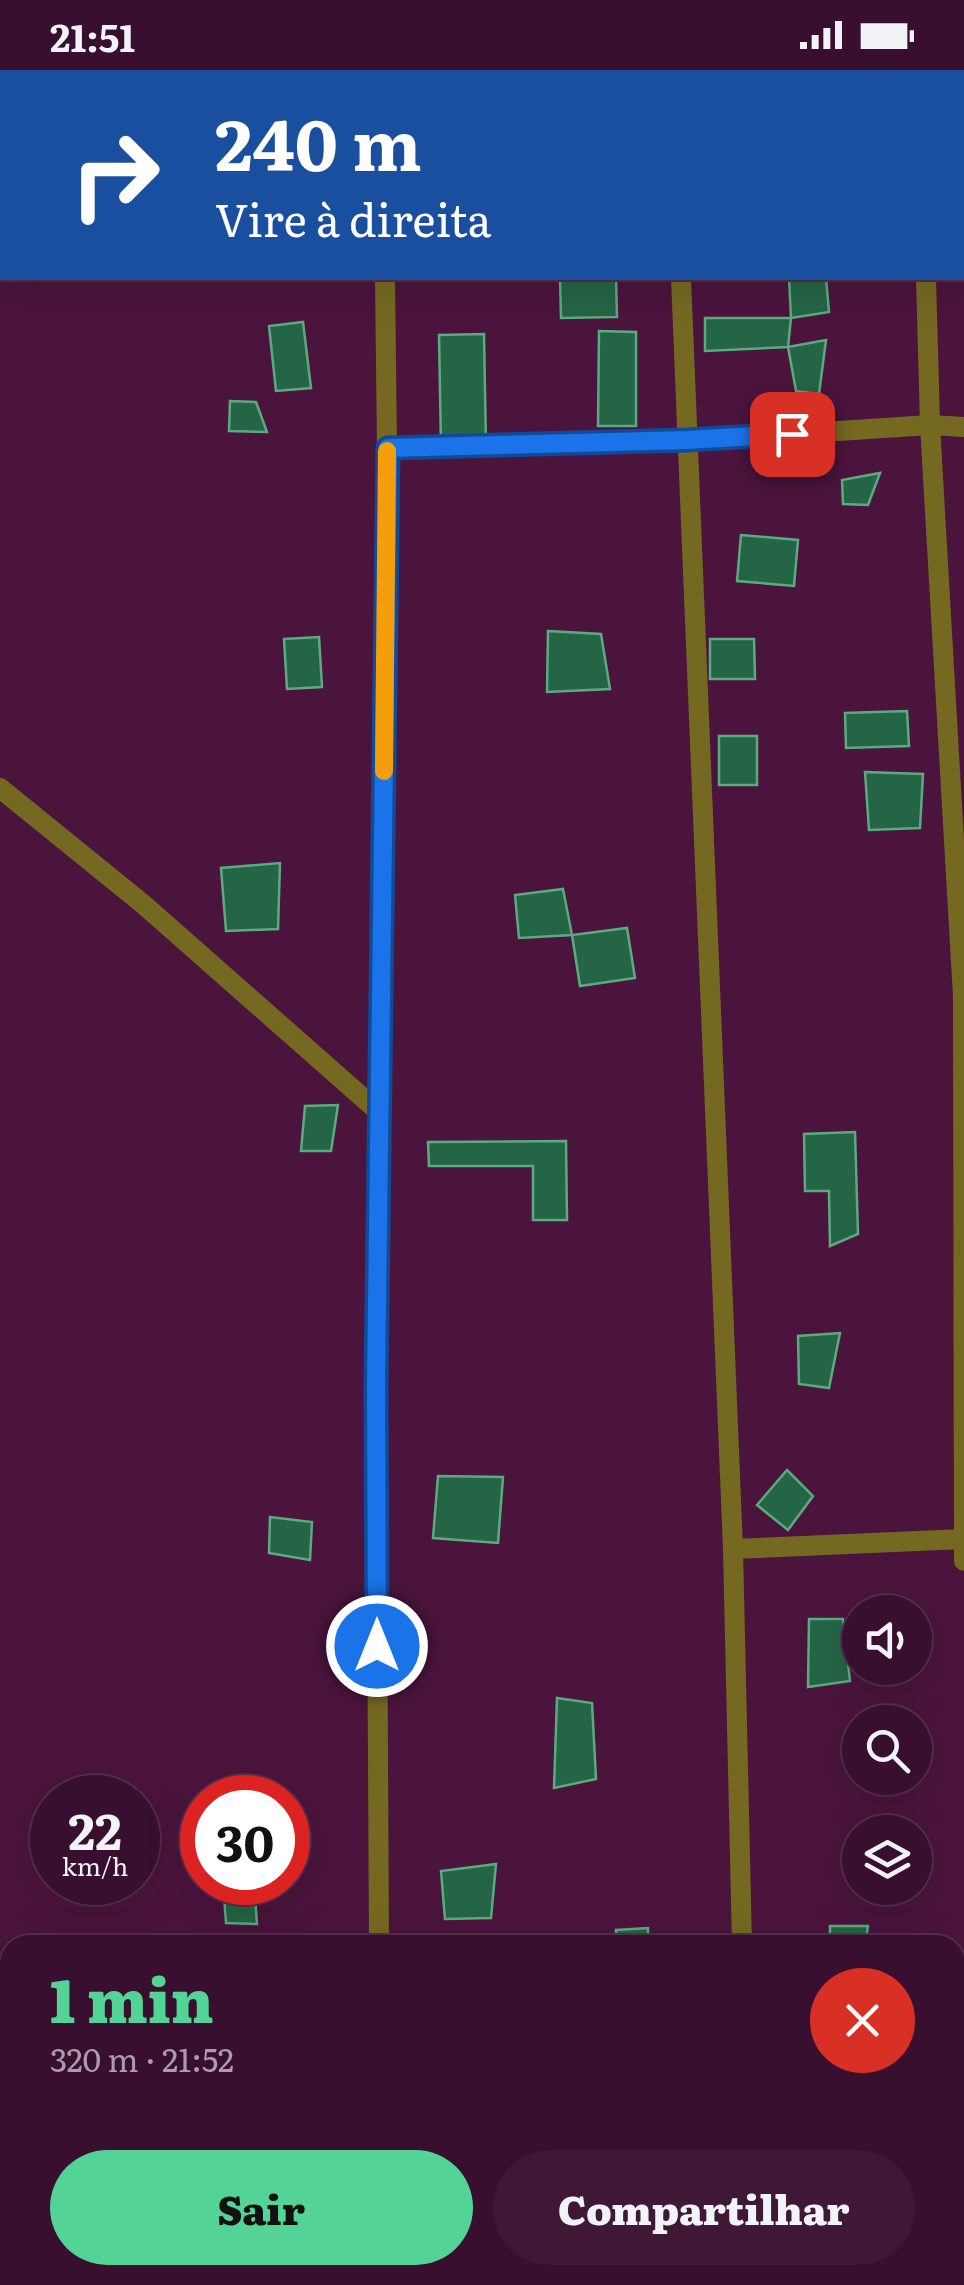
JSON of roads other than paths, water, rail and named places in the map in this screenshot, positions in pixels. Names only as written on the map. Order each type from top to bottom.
[{"type":"street","points":[[378,1935],[376,1384],[388,448],[385,280]]},
{"type":"street","points":[[682,280],[733,1548],[742,1935]]},
{"type":"street","points":[[926,280],[930,425],[963,996],[964,1561]]},
{"type":"street","points":[[388,448],[687,440],[930,425],[964,427]]},
{"type":"street","points":[[0,788],[143,904],[380,1112]]},
{"type":"street","points":[[733,1548],[964,1538]]}]
